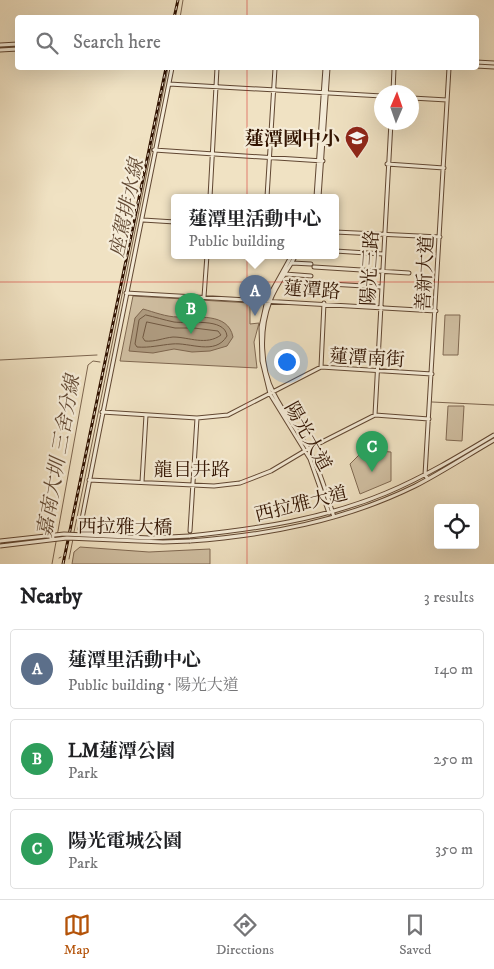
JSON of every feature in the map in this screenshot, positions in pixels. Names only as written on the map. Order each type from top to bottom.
[{"type":"street","points":[[0,45],[15,44]]},
{"type":"street","points":[[0,50],[15,49]]},
{"type":"street","points":[[479,64],[494,63]]},
{"type":"street","points":[[479,64],[494,66]]},
{"type":"street","points":[[80,529],[126,293],[143,220],[154,150],[172,70]]},
{"type":"street","points":[[210,194],[217,70]]},
{"type":"street","points":[[267,194],[275,70]]},
{"type":"street","points":[[318,194],[327,70]]},
{"type":"street","points":[[393,85],[394,70]]},
{"type":"street","name":"善新大道","points":[[426,477],[449,70]]},
{"type":"street","points":[[168,84],[274,88],[374,95]]},
{"type":"street","points":[[419,98],[447,100]]},
{"type":"street","name":"陽光三路","points":[[375,415],[390,130]]},
{"type":"street","points":[[154,150],[322,161]]},
{"type":"street","points":[[387,164],[444,168]]},
{"type":"street","points":[[143,220],[171,222]]},
{"type":"street","points":[[339,232],[440,237]]},
{"type":"street","points":[[339,251],[383,254]]},
{"type":"street","points":[[204,297],[207,259]]},
{"type":"street","name":"陽光大道","points":[[292,259],[269,300],[261,327],[260,350],[272,393],[322,477],[332,518]]},
{"type":"street","name":"陽光大道","points":[[269,300],[293,259]]},
{"type":"street","points":[[292,263],[343,269],[409,273]]},
{"type":"street","points":[[285,274],[311,276]]},
{"type":"street","points":[[313,283],[381,287]]},
{"type":"street","name":"蓮潭路","points":[[126,293],[436,311]]},
{"type":"street","points":[[321,367],[324,303]]},
{"type":"street","name":"蓮潭南街","points":[[102,412],[197,418],[228,415],[321,367],[432,374]]},
{"type":"street","points":[[142,482],[146,415]]},
{"type":"street","points":[[375,415],[429,419]]},
{"type":"street","name":"龍目井路","points":[[89,480],[214,486],[240,483],[271,471],[306,450],[375,415]]},
{"type":"street","points":[[190,534],[197,418]]},
{"type":"street","name":"西拉雅大道","points":[[190,534],[272,526],[330,512],[385,494],[426,477],[494,435]]},
{"type":"street","name":"西拉雅大道","points":[[190,541],[254,534],[332,518],[385,499],[494,440]]},
{"type":"street","name":"西拉雅大橋","points":[[0,541],[64,534],[150,538],[190,534]]},
{"type":"street","name":"西拉雅大橋","points":[[0,546],[67,538],[162,542],[190,541]]},
{"type":"shaded area","points":[[133,296],[250,303],[250,324],[259,323],[254,342],[257,368],[120,361]]},
{"type":"shaded area","points":[[445,315],[460,315],[458,355],[443,355]]},
{"type":"shaded area","points":[[448,406],[464,406],[462,441],[446,440]]},
{"type":"shaded area","points":[[364,450],[391,452],[391,481],[360,494],[350,464]]},
{"type":"shaded area","points":[[80,547],[149,552],[210,549],[210,564],[72,564],[74,552]]},
{"type":"water","points":[[143,309],[169,316],[202,317],[218,320],[225,323],[233,337],[227,346],[210,351],[192,352],[174,349],[153,353],[129,351],[135,318]]},
{"type":"waterway","points":[[180,15],[183,0]]},
{"type":"waterway","name":"座駕排水線","points":[[74,532],[168,70]]},
{"type":"waterway","name":"座駕排水線","points":[[0,360],[97,355]]},
{"type":"waterway","name":"嘉南大圳 三舍分線","points":[[52,564],[88,365],[93,361],[100,362]]},
{"type":"waterway","name":"嘉南大圳 三舍分線","points":[[432,402],[494,405]]},
{"type":"waterway","points":[[69,559],[73,539]]},
{"type":"railway","points":[[175,15],[178,0]]},
{"type":"railway","points":[[63,564],[166,70]]},
{"type":"place","name":"蓮潭國中小","points":[[357,159]]},
{"type":"place","name":"蓮潭里活動中心","points":[[255,316]]},
{"type":"place","name":"LM蓮潭公園","points":[[191,334]]},
{"type":"place","name":"陽光電城公園","points":[[372,472]]}]
